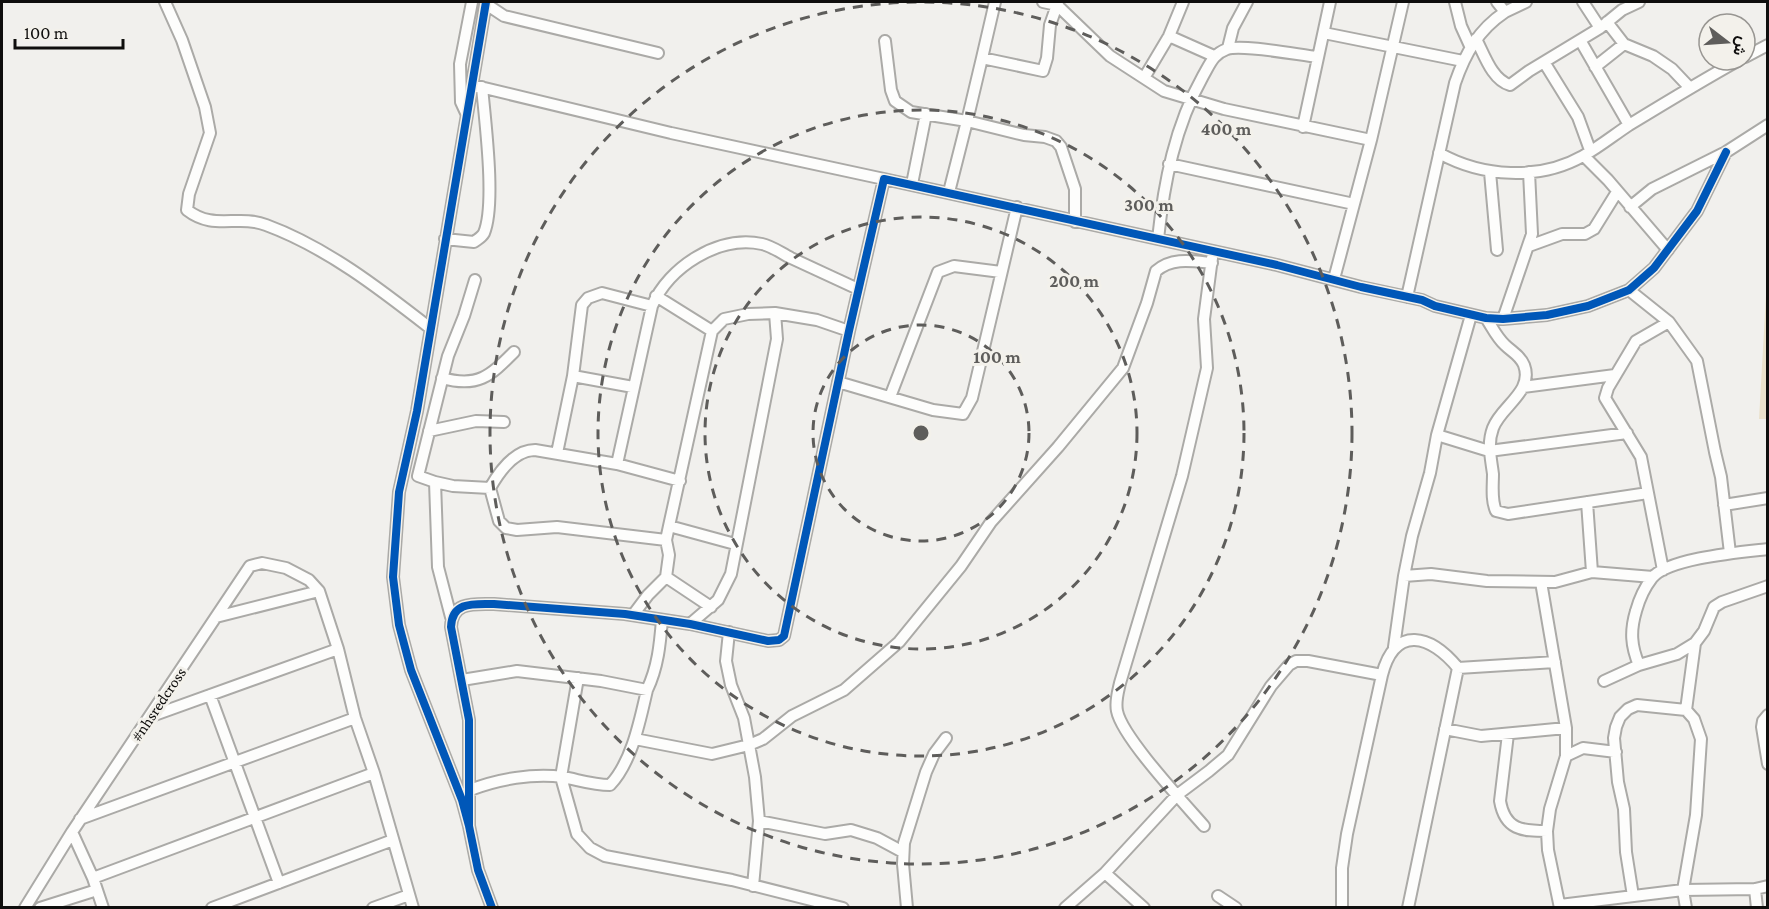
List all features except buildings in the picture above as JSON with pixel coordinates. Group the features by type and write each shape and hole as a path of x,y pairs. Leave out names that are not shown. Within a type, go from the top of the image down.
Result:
{"street":[{"path":"165,2 182,40 201,96 210,133 189,194 187,210 196,216 215,222 248,220 266,225 319,249 430,328"},
{"path":"467,115 461,102 460,64 472,2"},
{"path":"949,192 995,2"},
{"path":"1043,2 1058,3 1110,56 1164,91 1224,109 1371,140"},
{"path":"1144,78 1169,36 1183,2"},
{"path":"1228,48 1233,28 1247,2"},
{"path":"1303,127 1330,2"},
{"path":"1334,279 1371,140 1403,2"},
{"path":"1455,2 1461,26 1497,77 1507,85 1512,85 1604,25 1622,10 1639,2"},
{"path":"1497,2 1505,12"},
{"path":"1407,297 1455,83 1463,61 1487,25 1505,12 1526,2"},
{"path":"1583,2 1624,44 1646,52 1672,69 1690,88"},
{"path":"446,239 474,242 483,235 487,223 489,200 477,86 486,3 504,16 658,53"},
{"path":"982,58 1043,70 1047,58 1050,25 1058,3"},
{"path":"1324,33 1463,61"},
{"path":"1169,36 1214,56"},
{"path":"1580,40 1594,68 1629,125"},
{"path":"885,41 891,90 895,101 911,112 967,121 1056,141 1062,147 1075,189 1075,222"},
{"path":"1594,68 1624,44"},
{"path":"1158,239 1169,164 1180,128 1192,98 1214,56 1228,48 1259,49 1318,57"},
{"path":"1544,62 1578,117 1587,153 1629,207 1668,250"},
{"path":"1439,153 1465,165 1490,172 1529,172 1554,168 1587,153 1718,72"},
{"path":"477,86 467,115 405,474 399,492 393,577 399,625 411,670 462,800 478,870 492,908"},
{"path":"477,86 671,133 1213,251 1407,297 1470,315 1503,319 1547,315 1588,306 1629,290 1654,268 1697,211 1726,152"},
{"path":"912,184 926,114"},
{"path":"1629,207 1652,189 1726,152 1767,125"},
{"path":"1169,164 1354,204"},
{"path":"1490,172 1497,249"},
{"path":"1503,319 1529,246 1533,223 1529,172"},
{"path":"451,617 455,610 474,604 633,615 690,624 768,641 780,640 784,636 858,289 884,179"},
{"path":"1529,246 1562,234 1585,234 1594,229 1617,192"},
{"path":"838,382 933,410 963,414 972,398 1017,207"},
{"path":"617,464 654,301 671,275 699,256 729,245 763,244 858,289"},
{"path":"1204,826 1151,765 1121,722 1116,705 1120,683 1182,476 1207,368 1204,319 1213,251"},
{"path":"635,739 711,754 749,745 763,739 792,716 844,690 899,642 960,566 991,522 1058,447 1123,368 1147,303 1155,271 1168,263 1181,260 1212,263"},
{"path":"890,397 938,272 954,266 1001,273"},
{"path":"418,476 448,356 475,280"},
{"path":"1629,290 1669,322 1697,361 1721,477 1730,553"},
{"path":"557,453 573,376 582,305 588,298 602,293 654,301 712,331"},
{"path":"633,615 666,577 669,555 666,540 712,331 724,319 748,314 775,313 817,320 849,331"},
{"path":"690,624 711,607 723,592 731,574 736,555 735,544 777,339 775,313"},
{"path":"1342,908 1342,868 1347,834 1382,675 1386,660 1394,647 1412,536 1470,315"},
{"path":"1486,318 1505,345 1514,351 1524,363 1526,370 1524,387 1496,419 1492,430 1489,451 1494,505 1500,513 1509,514 1648,493"},
{"path":"1663,570 1641,458 1605,398 1605,394 1636,341 1669,322"},
{"path":"442,378 459,383 480,380 492,374 514,352"},
{"path":"1524,387 1615,375"},
{"path":"573,376 633,387"},
{"path":"429,432 476,421 504,422"},
{"path":"1437,435 1489,451 1627,433"},
{"path":"666,540 557,527 517,530 506,528 499,521 490,489 501,470 526,450 617,464 680,481"},
{"path":"405,474 453,486 490,489"},
{"path":"435,482 438,567 451,617 469,720 469,826"},
{"path":"1724,505 1767,498"},
{"path":"1587,502 1592,572"},
{"path":"669,526 735,544"},
{"path":"1639,665 1632,646 1632,626 1639,602 1653,577 1663,570 1696,559 1767,549"},
{"name":"#nhsredcross","path":"25,908 80,819 250,566 262,563 286,568 309,580 319,591"},
{"path":"1404,576 1419,573 1487,582 1565,580 1592,572 1653,577"},
{"path":"666,577 711,607"},
{"path":"1541,582 1566,728 1566,756 1550,809 1547,831 1548,850 1560,906 1683,890 1755,889 1767,886"},
{"path":"1604,681 1639,665 1677,654 1695,643 1704,631 1714,607 1767,586"},
{"path":"216,617 319,591 413,908"},
{"path":"470,790 512,778 561,777 595,785 610,785 617,778 635,739 659,652 662,620"},
{"path":"729,632 726,662 731,685 744,718 755,777 759,821 753,886"},
{"path":"1394,647 1403,641 1416,639 1428,642 1447,655 1458,668 1555,662"},
{"path":"1686,710 1695,643"},
{"path":"149,717 338,649"},
{"path":"1065,908 1105,873 1178,795 1228,755 1271,686 1289,665 1296,661 1308,661 1382,675"},
{"path":"1408,908 1458,668"},
{"path":"462,680 517,671 578,678 647,690"},
{"path":"578,678 561,777 576,834 590,848 605,856 753,886 843,908"},
{"path":"210,695 279,883"},
{"path":"1633,896 1626,852 1624,809 1618,782 1614,738 1616,727 1620,717 1628,709 1637,705 1686,710 1694,719 1701,740 1696,815 1683,890 1686,908"},
{"path":"1767,715 1762,728 1767,764"},
{"path":"80,819 355,718"},
{"path":"1445,729 1481,736 1566,728"},
{"path":"1508,734 1501,809 1507,820 1517,828 1526,831 1547,831"},
{"path":"907,908 904,843 926,772 934,754 946,738"},
{"path":"1566,756 1583,748 1616,752"},
{"path":"93,878 374,773"},
{"path":"759,821 825,834 851,830 877,838 903,852"},
{"path":"72,832 93,878 103,908"},
{"path":"212,908 393,840"},
{"path":"1105,873 1144,908"},
{"path":"1755,889 1757,908"},
{"path":"39,908 97,890"},
{"path":"373,908 409,895"},
{"path":"1218,896 1236,908"}],"shaded area":[{"path":"1767,278 1768,419 1759,419"}],"cycle path":[{"path":"486,2 417,411 399,492 393,577 399,625 411,670 462,800 478,870 492,908"},
{"path":"469,826 469,720 451,627 455,612 460,608 472,604 494,604 625,614 690,624 768,641 779,640 784,636 884,179 1277,265 1422,300 1435,306 1486,318 1503,319 1547,315 1588,306 1629,290 1654,268 1697,211 1726,152"}]}
